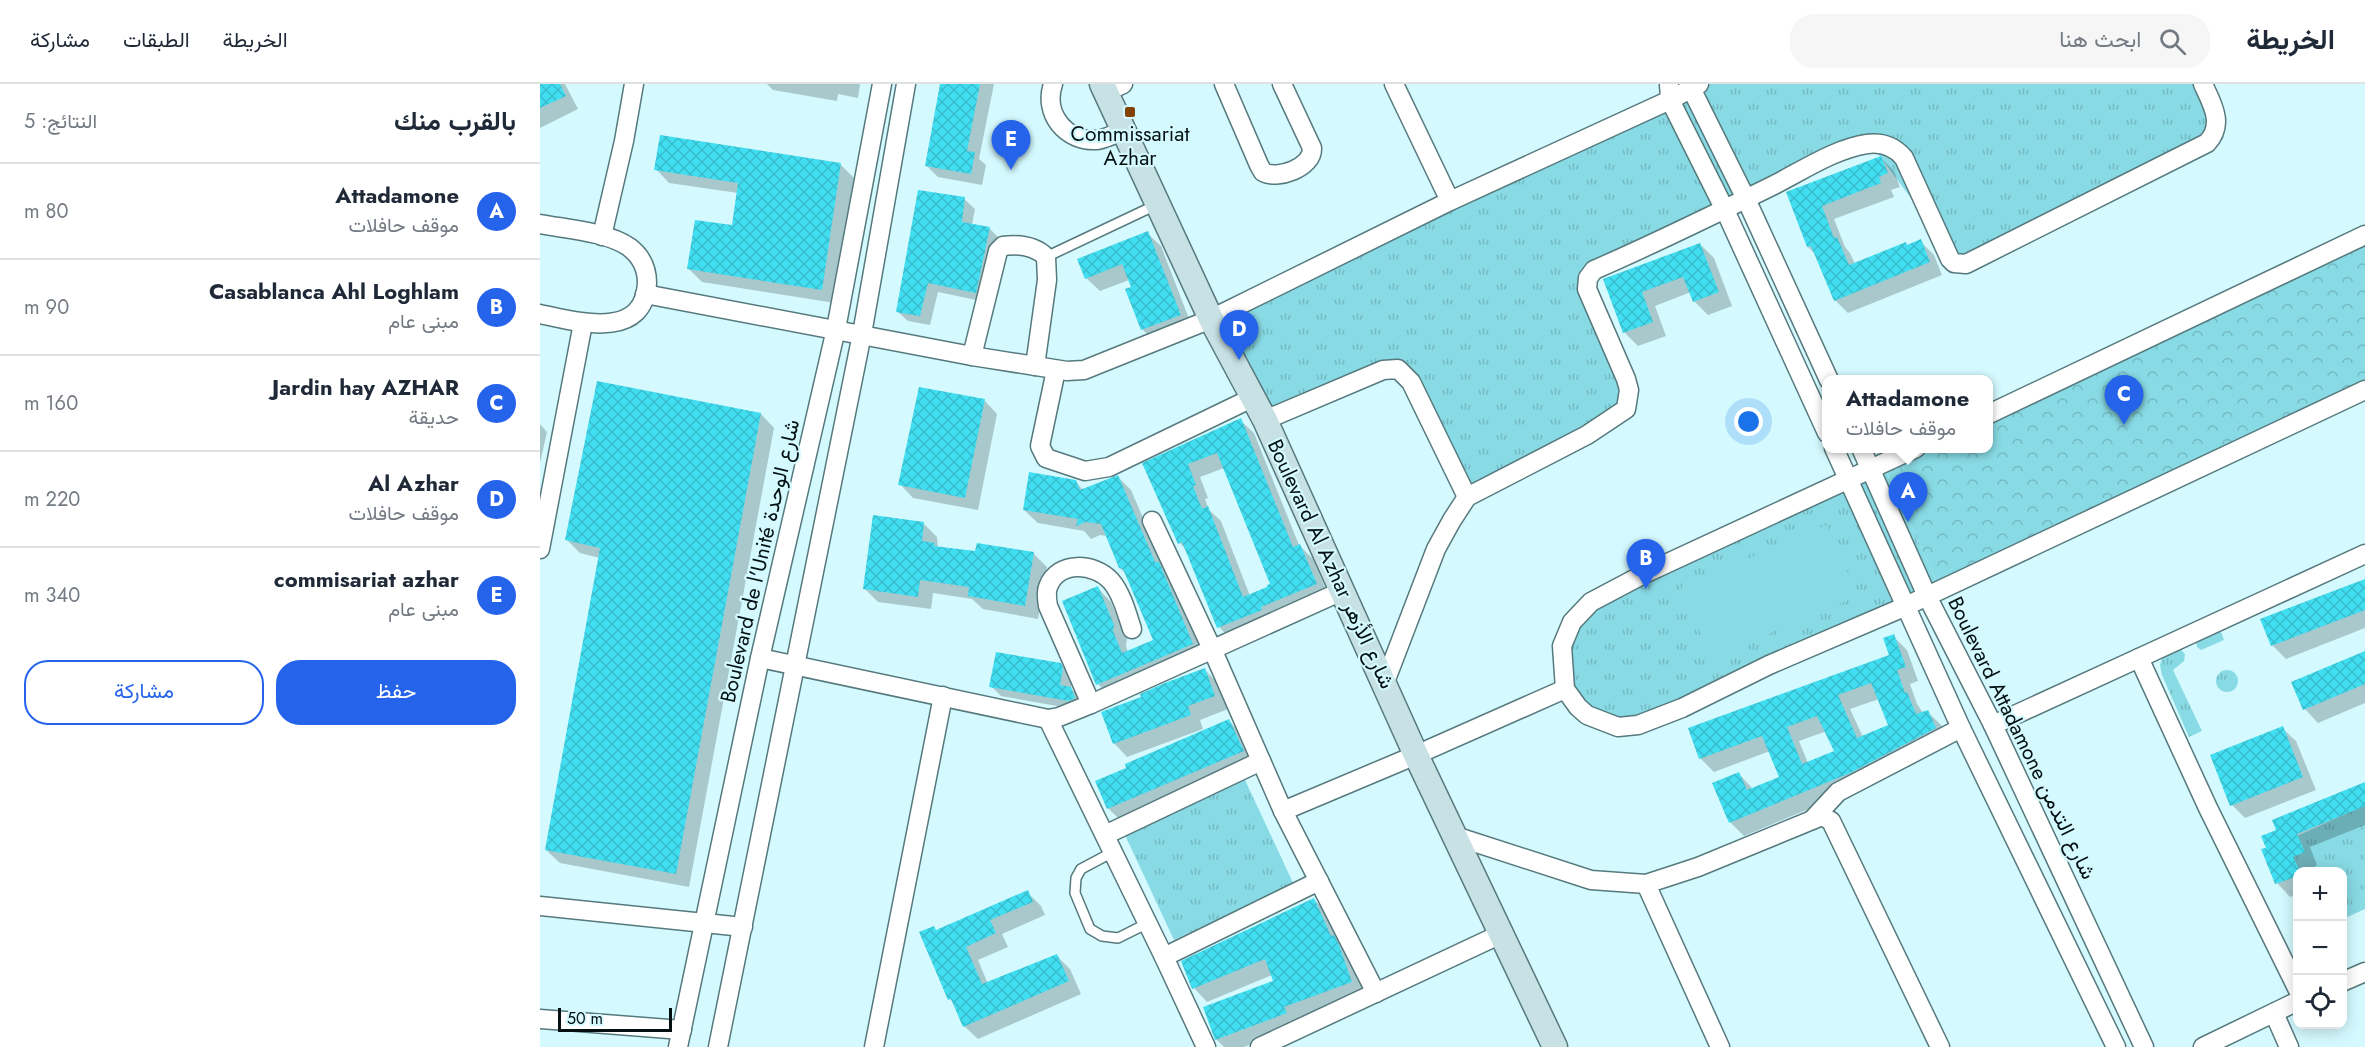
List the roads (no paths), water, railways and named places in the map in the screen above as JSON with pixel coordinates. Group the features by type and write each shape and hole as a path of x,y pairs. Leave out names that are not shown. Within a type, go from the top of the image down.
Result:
{"main road":[{"name":"Boulevard Al Azhar شارع الأزهر","path":"1110,87 1123,130 1211,319 1251,398 1265,420 1385,681 1416,755 1555,1047"}],"street":[{"path":"602,236 624,141 634,84"},
{"name":"Boulevard de l'Unité شارع الوحدة","path":"680,1039 760,658 836,329 882,84"},
{"path":"718,1047 862,334 906,84"},
{"path":"1053,84 1050,105 1055,118 1062,129 1074,137 1100,140 1123,130"},
{"path":"1224,84 1260,167 1263,172 1270,175 1301,167 1309,161 1312,154 1312,148 1282,84"},
{"path":"1394,84 1450,201"},
{"path":"1385,681 1437,549 1467,497 1587,435 1626,409 1629,390 1588,292 1588,278 1594,270 1725,210 1841,152 1870,143 1898,151 1907,164 1950,259 1954,263 1966,264 2207,143 2216,129 2217,119 2203,84"},
{"path":"645,294 972,356 1056,370 1084,370 1211,319 1669,92 1693,85 1827,375"},
{"path":"1669,92 1822,422"},
{"path":"540,224 618,241 637,254 646,272 645,294 635,311 625,319 612,324 583,323 540,314"},
{"path":"1993,412 2365,235"},
{"path":"972,356 998,251 1003,246 1024,246 1036,249 1046,257 1047,280 1035,366"},
{"path":"541,538 583,323"},
{"path":"1265,420 1383,370 1398,369 1411,382 1467,497"},
{"path":"1056,370 1042,436 1043,454 1052,462 1085,471 1109,467 1251,398"},
{"path":"1906,453 1654,569 1591,602 1572,622 1565,635 1562,654 1565,689 1587,716 1618,727 1638,725 1682,708 1769,665 1904,607 2365,390"},
{"path":"1836,453 1904,607 2116,1047"},
{"name":"Boulevard Attadamone شارع التدمن","path":"1863,453 1927,596 1993,725 2144,1047"},
{"path":"1152,521 1213,651 1283,811 1376,993"},
{"path":"1993,725 2365,554"},
{"path":"1091,704 1048,606 1047,592 1052,579 1067,569 1078,566 1094,568 1112,582 1132,629"},
{"path":"760,658 1048,719 1091,704 1213,651 1342,591"},
{"path":"2139,658 2208,808 2293,980"},
{"path":"1283,811 1565,689"},
{"path":"874,1047 943,696"},
{"path":"1048,719 1206,1047"},
{"path":"1812,820 1838,792 1961,728"},
{"path":"1105,835 1261,761"},
{"path":"1455,836 1591,880 1646,884 1698,867 1822,816 1831,821 1940,1047"},
{"path":"1164,957 1319,881"},
{"path":"1646,884 1720,1047"},
{"path":"540,906 743,927"},
{"path":"1260,1047 1501,933"},
{"path":"2347,980 2365,972"},
{"path":"2203,1047 2293,1004"},
{"path":"2274,1013 2289,1047"},
{"path":"540,1020 680,1039"}],"lane":[{"path":"1046,257 1158,204"},
{"path":"1113,852 1081,869 1076,878 1075,892 1090,929 1102,936 1118,938 1148,923"}],"place":[{"name":"Commissariat Azhar","path":"1130,112"},
{"name":"commisariat azhar","path":"1011,170"},
{"name":"Al Azhar","path":"1239,360"},
{"name":"Jardin hay AZHAR","path":"2124,425"},
{"name":"Attadamone","path":"1908,522"},
{"name":"Casablanca Ahl Loghlam","path":"1646,589"}]}
